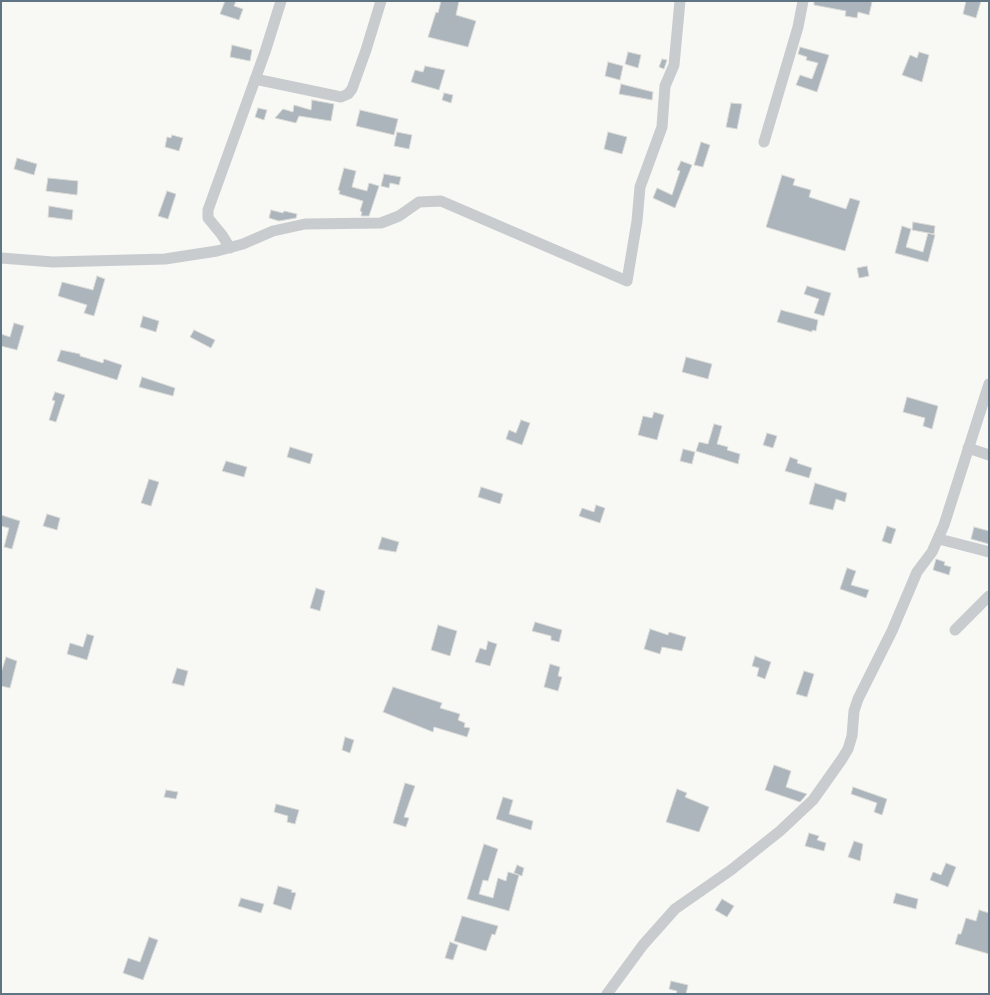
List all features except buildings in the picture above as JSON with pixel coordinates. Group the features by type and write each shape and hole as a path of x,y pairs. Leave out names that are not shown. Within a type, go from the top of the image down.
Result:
{"street":[{"path":"230,248 208,218 208,214 281,1"},
{"path":"255,79 341,97 348,94 352,89 363,58 380,1"},
{"path":"1,258 53,262 165,259 217,252 273,231 305,224 380,223 399,216 419,202 441,201 627,281 637,221 640,187 662,126 665,86 674,65 680,1"},
{"path":"764,142 798,27 803,1"},
{"path":"607,994 643,945 675,909 731,870 780,831 813,800 848,749 852,736 854,711 858,699 892,631 917,572 932,552 938,539 989,384"},
{"path":"968,448 989,455"},
{"path":"938,539 989,552"},
{"path":"955,630 989,596"}]}
